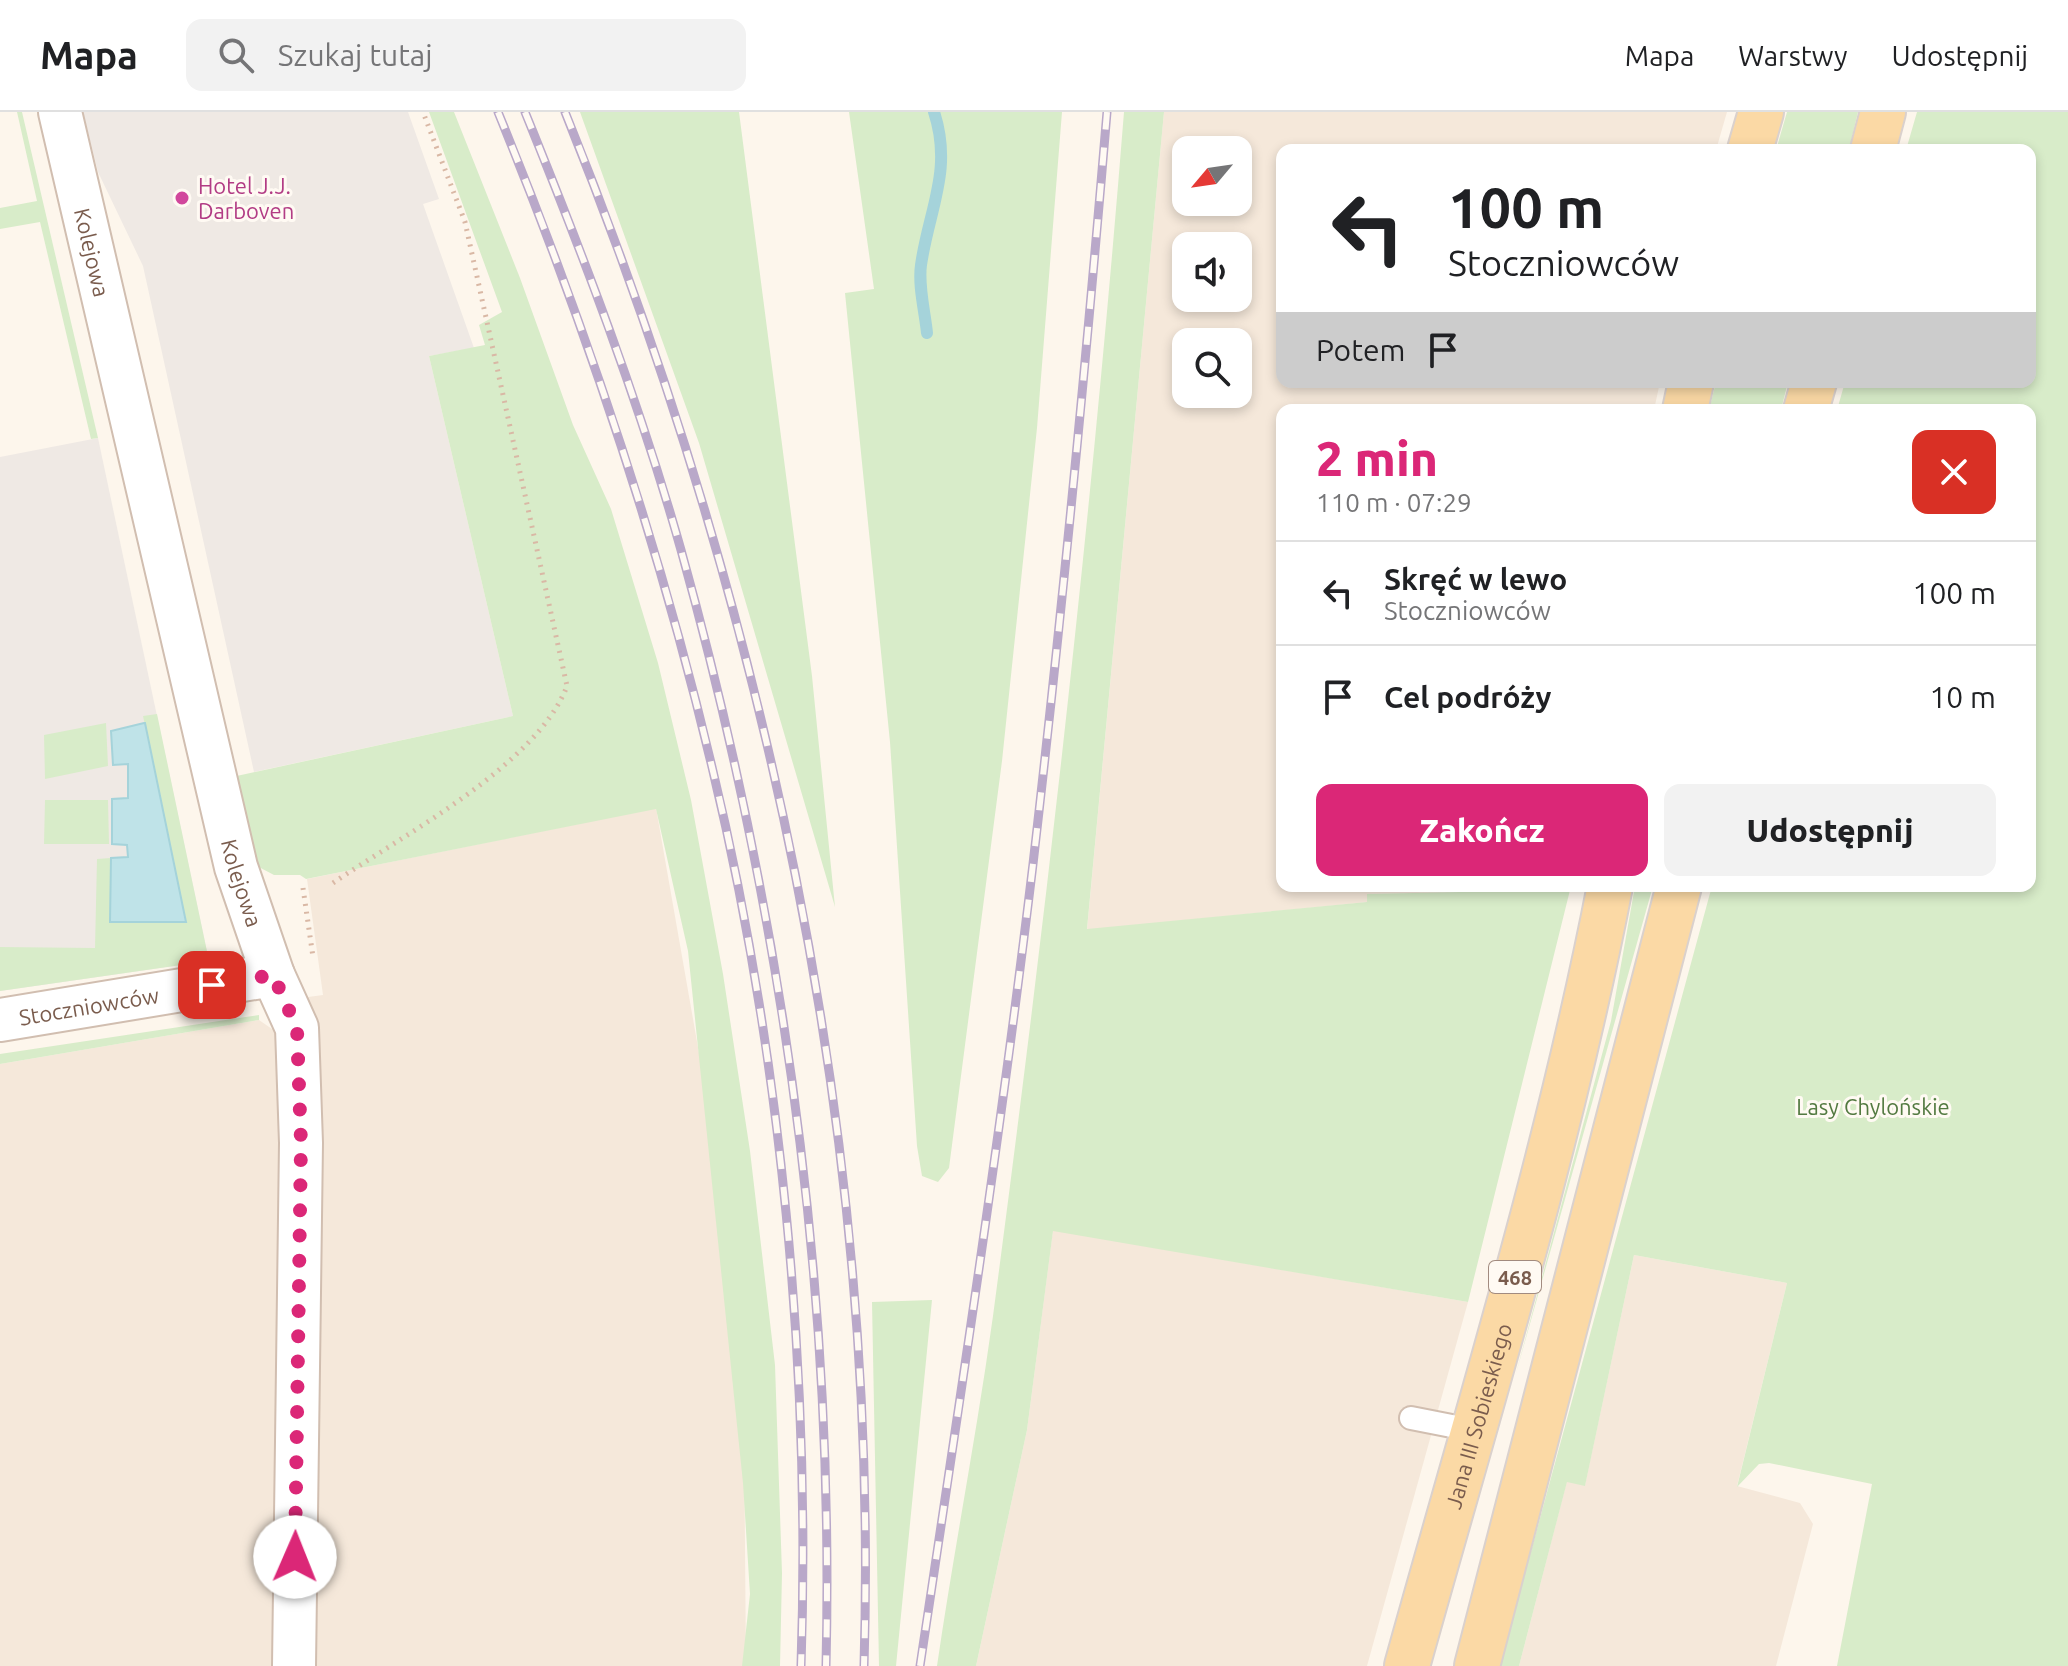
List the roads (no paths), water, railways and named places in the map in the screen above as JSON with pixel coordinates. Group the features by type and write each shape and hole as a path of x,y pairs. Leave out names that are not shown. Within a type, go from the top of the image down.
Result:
{"main road":[{"path":"1752,144 1761,112"},
{"path":"1875,144 1883,112"},
{"name":"Jana III Sobieskiego","path":"1407,1666 1558,1124 1590,993 1609,892"},
{"name":"468","path":"1477,1666 1677,892"}],"street":[{"name":"Kolejowa","path":"60,112 236,867 273,975 297,1028 300,1128 294,1666"},
{"name":"Stoczniowców","path":"0,1020 273,975"}],"lane":[{"path":"1411,1418 1472,1430"}],"water":[{"path":"145,723 186,922 110,922 111,858 128,857 127,845 112,844 112,799 128,798 128,764 113,765 111,731"}],"waterway":[{"path":"927,333 920,273 940,171 941,152 934,112"}],"railway":[{"path":"498,112 561,273 644,517 691,683 736,876 773,1100 786,1214 801,1441 801,1666"},
{"path":"525,112 609,329 665,494 717,687 748,824 774,963 795,1102 811,1242 821,1383 826,1524 826,1666"},
{"path":"565,112 636,298 698,488 751,680 795,874 829,1070 852,1268 864,1466 864,1666"},
{"path":"920,1666 1021,964 1073,488 1107,112"}],"place":[{"name":"Hotel J.J. Darboven","path":"182,198"}],"park label":[{"name":"Lasy Chylońskie","path":"1873,1106"}]}
